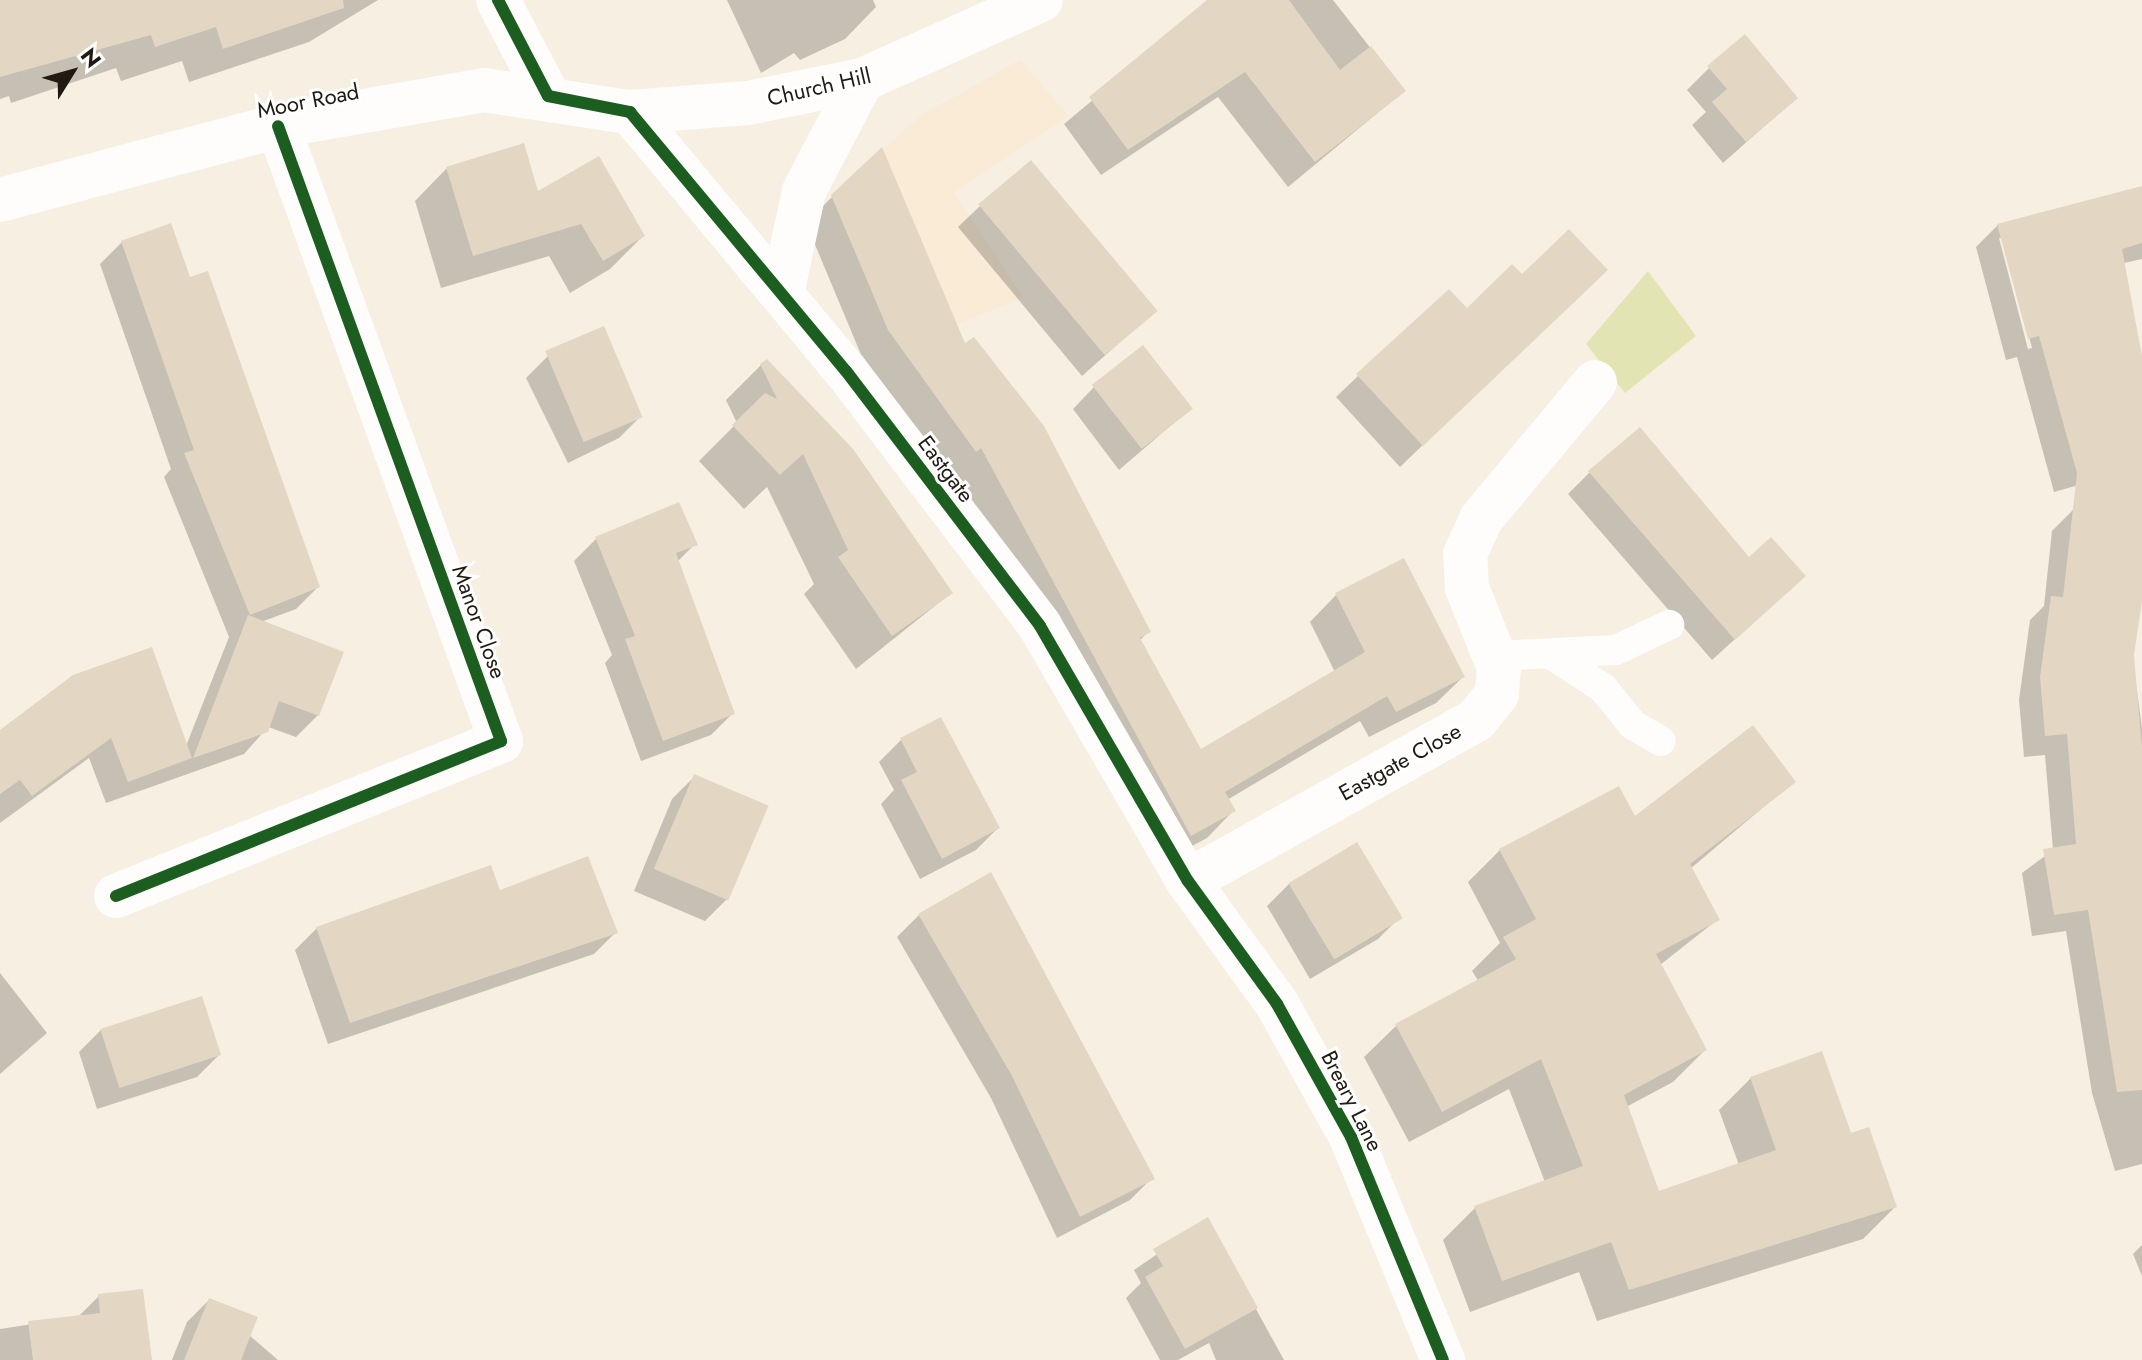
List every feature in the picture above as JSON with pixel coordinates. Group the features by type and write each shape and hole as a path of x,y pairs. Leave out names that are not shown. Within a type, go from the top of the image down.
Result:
{"street":[{"path":"498,0 548,96"},
{"name":"Church Hill","path":"630,112 748,103 862,80 1041,0"},
{"path":"782,293 804,191 862,80"},
{"name":"Moor Road","path":"0,200 278,126 484,90 548,96 630,112"},
{"name":"Eastgate","path":"630,112 782,293 1040,626 1188,881"},
{"name":"Manor Close","path":"116,896 501,741 278,126"},
{"name":"Eastgate Close","path":"1188,881 1476,720 1497,694 1496,656 1467,588 1465,554 1481,519 1595,382"},
{"name":"Breary Lane","path":"1188,881 1277,1004 1351,1137 1443,1360"}],"lane":[{"path":"1496,656 1616,650 1669,625"},
{"path":"1552,655 1603,688 1633,725 1661,741"}],"shaded area":[{"path":"1020,60 1069,116 954,192 1023,297 902,347 831,195 922,115"}],"green space":[{"path":"1648,271 1696,336 1625,393 1586,344"}],"building":[{"path":"0,0 343,0 344,8 223,49 216,27 155,47 151,35 0,77"},
{"path":"1207,0 1289,0 1340,70 1371,46 1406,91 1315,162 1245,72 1128,150 1089,97"},
{"path":"1745,34 1798,98 1746,142 1712,102 1727,89 1707,66"},
{"path":"524,143 538,191 599,156 645,236 603,261 581,224 473,256 446,167"},
{"path":"882,147 965,343 974,337 1044,426 1151,632 1140,638 1201,749 1365,652 1335,593 1404,558 1465,677 1396,712 1387,696 1225,792 1236,811 1191,836 981,448 976,452 888,330 831,195"},
{"path":"1031,160 1158,311 1105,355 978,204"},
{"path":"2142,186 2142,243 2122,249 2142,356 2142,601 2134,655 2142,748 2142,1090 2117,1092 2088,910 2054,915 2043,849 2076,844 2067,734 2045,736 2040,677 2051,596 2063,597 2077,473 2039,336 2028,339 1997,224"},
{"path":"171,223 190,277 208,271 320,587 250,615 184,453 194,450 121,241"},
{"path":"1569,229 1608,270 1423,446 1356,374 1449,289 1467,308 1512,264 1522,274"},
{"path":"604,326 643,417 584,442 545,351"},
{"path":"1143,345 1193,409 1142,449 1092,385"},
{"path":"767,359 853,449 953,593 892,636 838,557 848,550 803,454 780,475 732,425 765,393 777,399 760,364"},
{"path":"1640,427 1749,557 1771,537 1806,576 1735,640 1588,471"},
{"path":"679,502 698,545 676,553 735,714 663,741 625,639 635,636 595,537"},
{"path":"248,615 344,652 319,716 279,701 268,732 193,758"},
{"path":"152,647 192,758 128,782 111,738 32,796 20,780 0,794 0,730 73,675"},
{"path":"941,717 1000,828 942,859 901,780 917,772 900,738"},
{"path":"1753,725 1796,782 1690,864 1720,920 1656,954 1707,1050 1624,1095 1659,1191 1776,1150 1750,1077 1822,1051 1851,1133 1869,1127 1897,1207 1629,1290 1611,1242 1502,1281 1474,1206 1583,1166 1541,1059 1442,1112 1395,1024 1516,959 1503,937 1536,919 1499,849 1619,786 1635,816"},
{"path":"694,774 769,806 728,900 654,869"},
{"path":"1357,842 1403,918 1334,959 1288,883"},
{"path":"588,856 618,933 350,1023 316,927 491,865 500,890"},
{"path":"991,872 1155,1179 1080,1217 1012,1076 918,914"},
{"path":"202,996 221,1055 119,1088 100,1029"},
{"path":"1208,1217 1258,1308 1185,1349 1145,1277 1163,1266 1153,1249"},
{"path":"143,1289 152,1360 33,1360 28,1321 100,1313 98,1294"},
{"path":"209,1298 258,1317 241,1360 184,1360"}],"cycle path":[{"path":"498,0 548,96 630,112 846,371 1040,626 1188,881 1277,1004 1351,1137 1443,1360"},
{"path":"116,896 501,741 278,126"}]}
